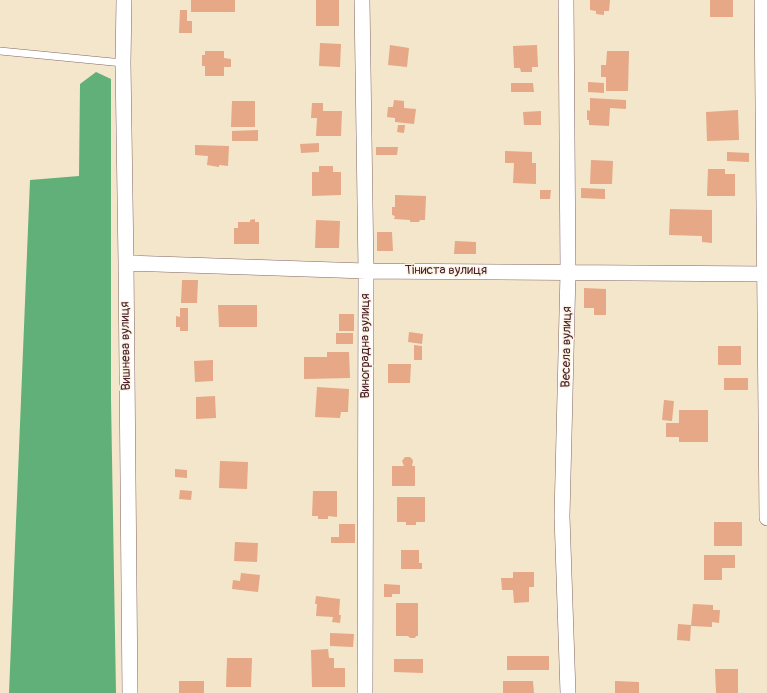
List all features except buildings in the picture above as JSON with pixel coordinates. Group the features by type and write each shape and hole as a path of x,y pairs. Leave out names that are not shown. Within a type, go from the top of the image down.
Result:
{"street":[{"name":"Вишнева вулиця","path":"124,0 122,63 126,263 130,693"},
{"name":"Виноградна вулиця","path":"362,0 366,271 365,693"},
{"name":"Весела вулиця","path":"566,0 568,272 562,516 568,693"},
{"path":"762,0 766,274 767,518"},
{"name":"Тіниста вулиця","path":"126,263 366,271 766,274"}],"lane":[{"path":"0,52 122,63"}],"green space":[{"path":"96,72 111,79 111,399 116,693 9,693 30,180 79,176 80,84"}]}
